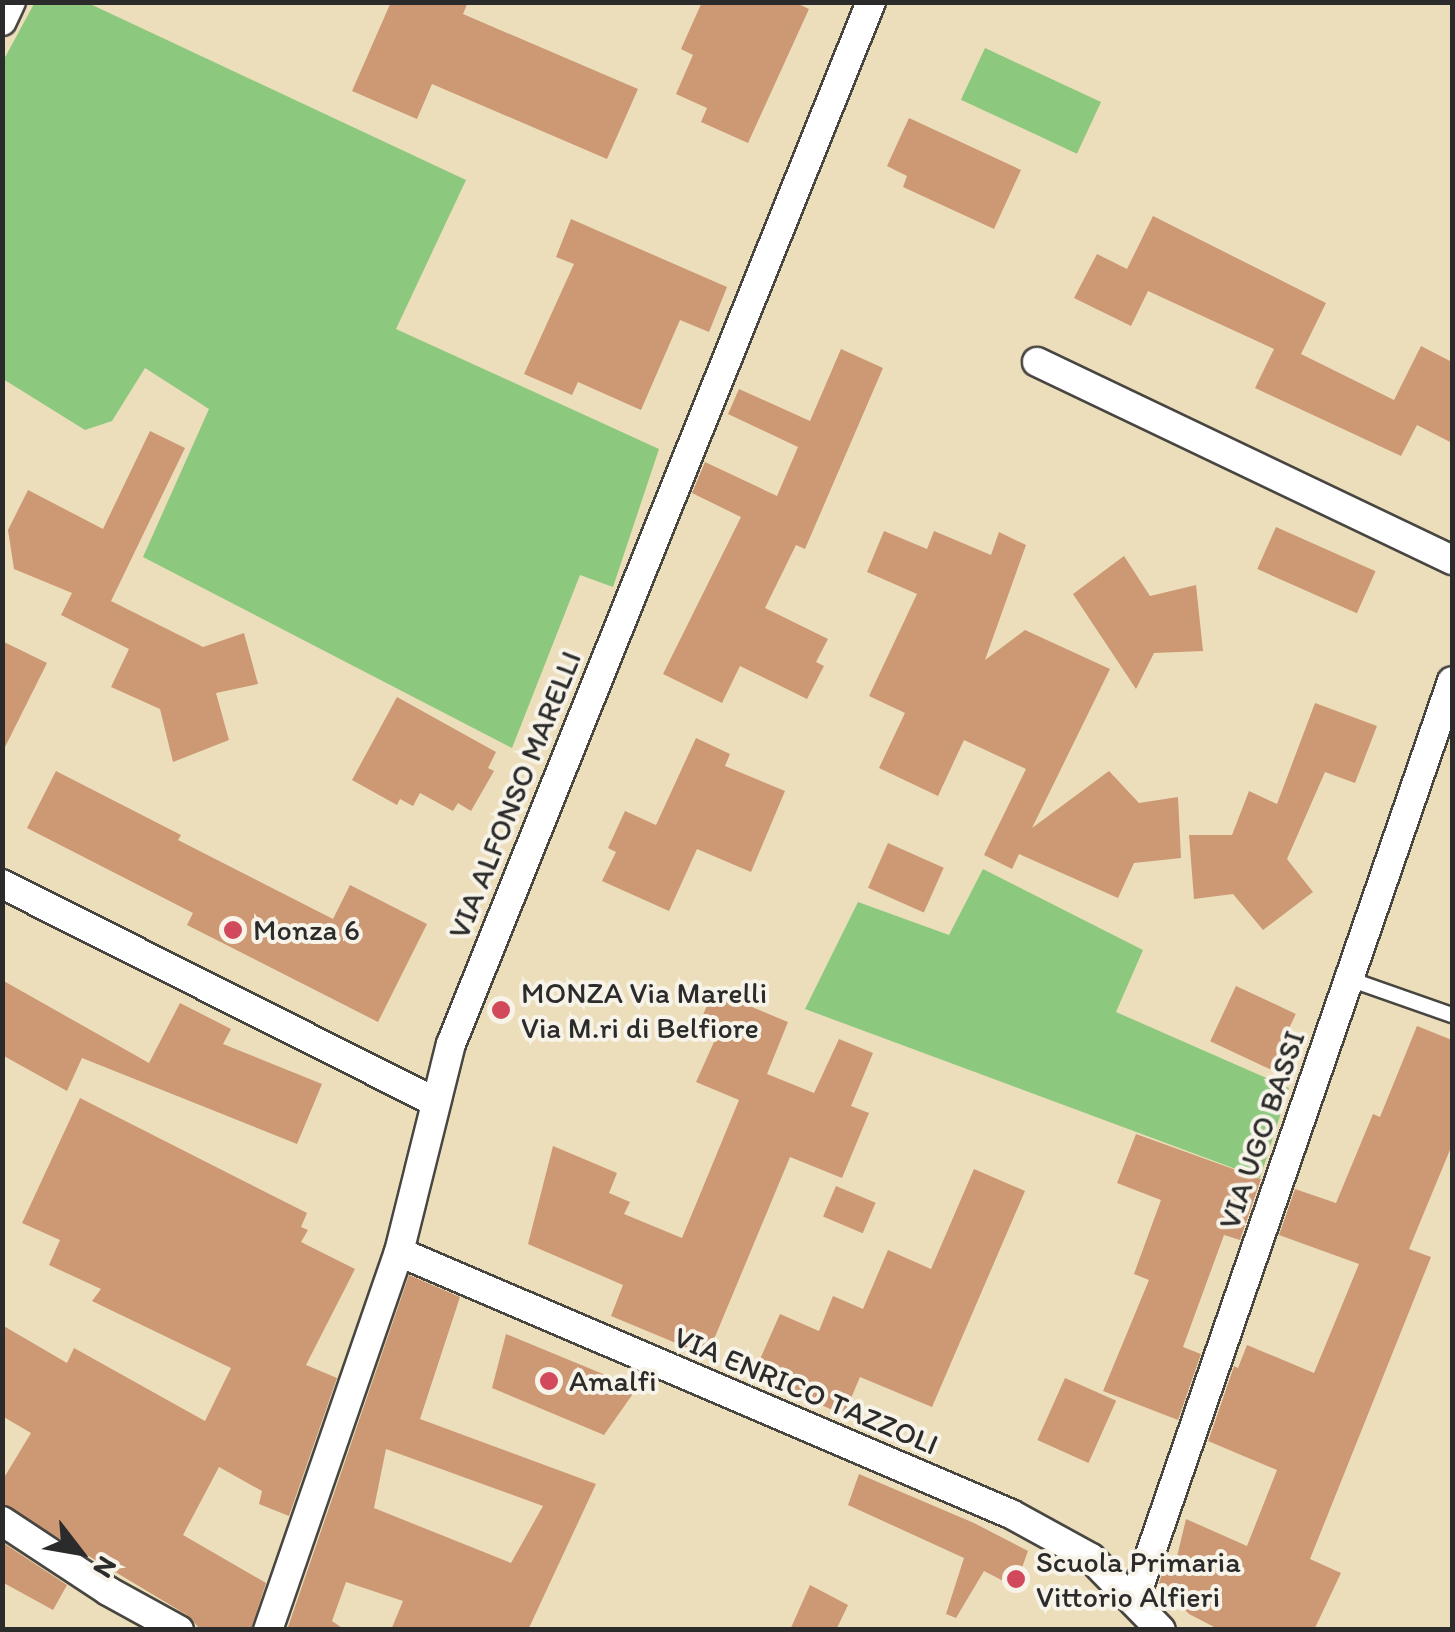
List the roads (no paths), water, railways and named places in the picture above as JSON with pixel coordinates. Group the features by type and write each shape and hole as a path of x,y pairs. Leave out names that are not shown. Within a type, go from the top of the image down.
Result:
{"street":[{"path":"2,21 12,2"},
{"name":"VIA ALFONSO MARELLI","path":"268,1630 399,1252 435,1102 476,977 870,3"},
{"path":"1037,362 1452,560"},
{"name":"VIA UGO BASSI","path":"1134,1601 1452,681"},
{"path":"2,884 435,1102"},
{"name":"VIA ENRICO TAZZOLI","path":"399,1252 1011,1514 1091,1558 1161,1630"},
{"path":"2,1521 178,1630"}],"lane":[{"path":"1349,979 1452,1016"}],"place":[{"name":"Monza 6","path":"233,930"},
{"name":"MONZA Via Marelli Via M.ri di Belfiore","path":"501,1010"},
{"name":"Amalfi","path":"549,1381"},
{"name":"Scuola Primaria Vittorio Alfieri","path":"1016,1579"}]}
